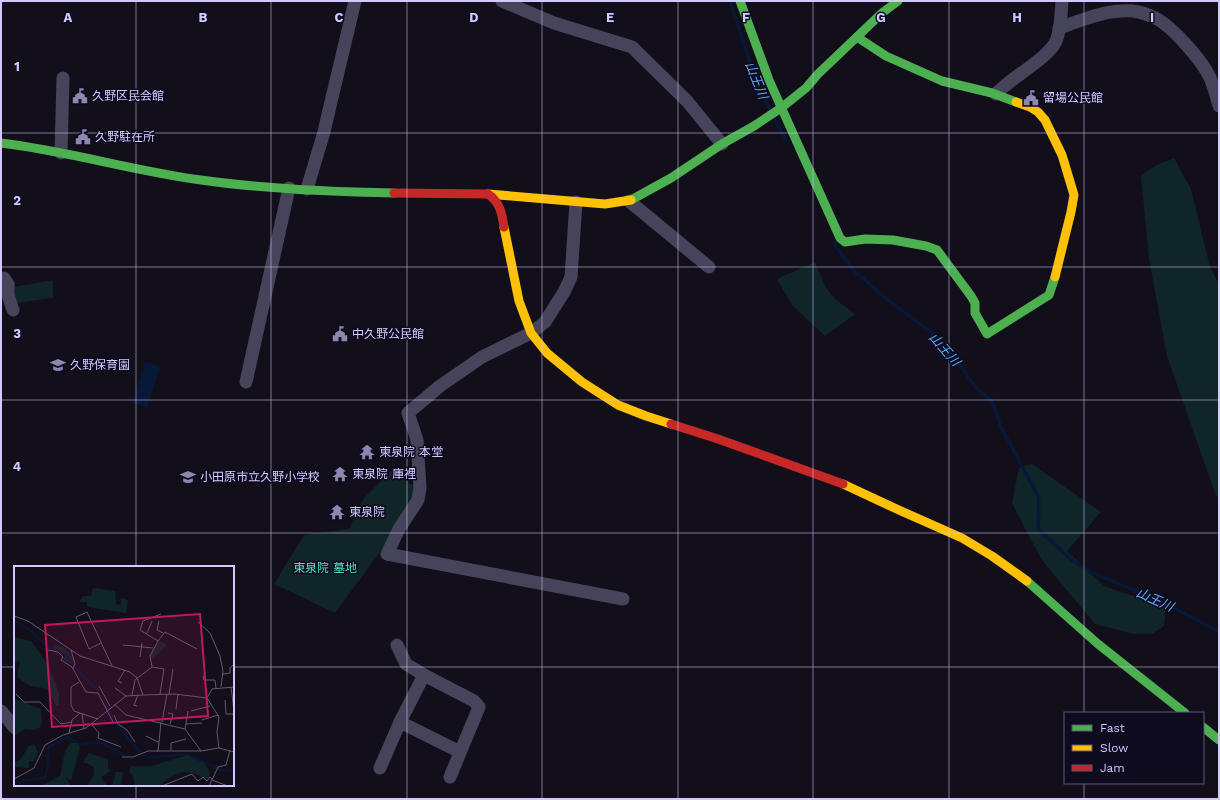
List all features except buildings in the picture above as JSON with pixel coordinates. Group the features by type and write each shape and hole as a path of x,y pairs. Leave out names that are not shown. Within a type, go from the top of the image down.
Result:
{"street":[{"path":"307,189 324,132 355,1"},
{"path":"502,1 554,23 632,47 687,101 722,144"},
{"path":"740,1 769,80 840,238 845,242 865,239 893,240 926,246 937,250 971,296 975,303 975,313 987,334 1049,295 1052,288 1074,196 1062,155 1045,120 1038,112 1030,107 996,94 942,81 886,56 856,37"},
{"path":"1,143 33,147 204,181 244,186 360,192 488,194 605,204 629,201 671,178 722,144 781,108 806,88 818,74 882,12 898,1"},
{"path":"996,94 1052,48 1056,41 1059,28 1062,1"},
{"path":"1059,28 1105,13 1121,10 1135,11 1152,16 1182,39 1210,79 1219,106"},
{"path":"61,153 64,78"},
{"path":"246,382 289,188"},
{"path":"488,194 496,199 501,211 519,301 531,333 547,353 582,382 618,405 850,486 962,538 992,556 1032,584 1098,644 1184,712"},
{"path":"629,201 709,267"},
{"path":"576,202 571,277 564,292 545,322 531,333 482,357 440,386 408,413 417,440 420,488 418,500 399,529 387,554 623,599"},
{"path":"1,278 4,278 8,284 8,295 14,310"},
{"path":"397,645 406,664 474,701 479,707 450,777"},
{"path":"380,768 400,722 424,675"},
{"path":"1,711 14,727"},
{"path":"400,722 460,752"},
{"path":"1204,728 1219,740"}],"green space":[{"path":"1174,158 1191,189 1210,267 1219,284 1219,500 1215,493 1167,356 1149,259 1141,175 1157,165"},
{"path":"815,262 826,288 835,299 855,314 825,336 792,305 777,279"},
{"path":"53,280 53,298 16,303 12,287"},
{"path":"1032,464 1101,512 1067,551 1104,586 1166,606 1164,626 1152,634 1133,634 1095,624 1041,559 1012,503 1019,468"},
{"name":"東泉院 墓地","path":"391,471 415,487 413,499 380,552 335,613 274,584 304,535 349,529 364,498"}],"water":[{"path":"145,362 160,367 147,408 133,403"}],"waterway":[{"name":"山王川","path":"730,1 756,82 770,110"},
{"name":"山王川","path":"775,119 786,140"},
{"name":"山王川","path":"834,243 852,269 889,301 931,332 960,365 976,388 992,401 1001,427 1039,498 1038,529 1070,559 1093,573 1165,603 1219,632"}],"traffic: fast":[{"path":"740,1 769,80 840,238 845,242 865,239 893,240 926,246 937,250 971,296 975,303 975,313 987,334 1049,295 1055,277"},
{"path":"631,200 671,178 722,144 754,126 781,108 806,88 818,74 882,13 898,1"},
{"path":"857,37 886,56 942,81 992,93 1016,102"},
{"path":"1,143 51,151 151,172 225,183 298,190 394,193"},
{"path":"1027,581 1098,644 1184,712"},
{"path":"1204,728 1219,740"}],"traffic: slow":[{"path":"1016,102 1030,107 1038,112 1045,120 1062,155 1074,195 1055,277"},
{"path":"488,194 605,204 631,200"},
{"path":"504,227 519,301 531,333 547,353 582,382 618,405 671,424"},
{"path":"843,484 962,538 992,556 1027,581"}],"traffic: jam":[{"path":"394,193 488,194 498,205 504,227"},
{"path":"671,424 718,439 843,484"}],"place":[{"name":"久野区民会館","path":"80,96"},
{"name":"留場公民館","path":"1031,98"},
{"name":"久野駐在所","path":"83,137"},
{"name":"中久野公民館","path":"340,334"},
{"name":"久野保育園","path":"58,365"},
{"name":"東泉院 本堂","path":"367,452"},
{"name":"東泉院 庫裡","path":"340,474"},
{"name":"小田原市立久野小学校","path":"188,477"},
{"name":"東泉院","path":"337,512"}]}
